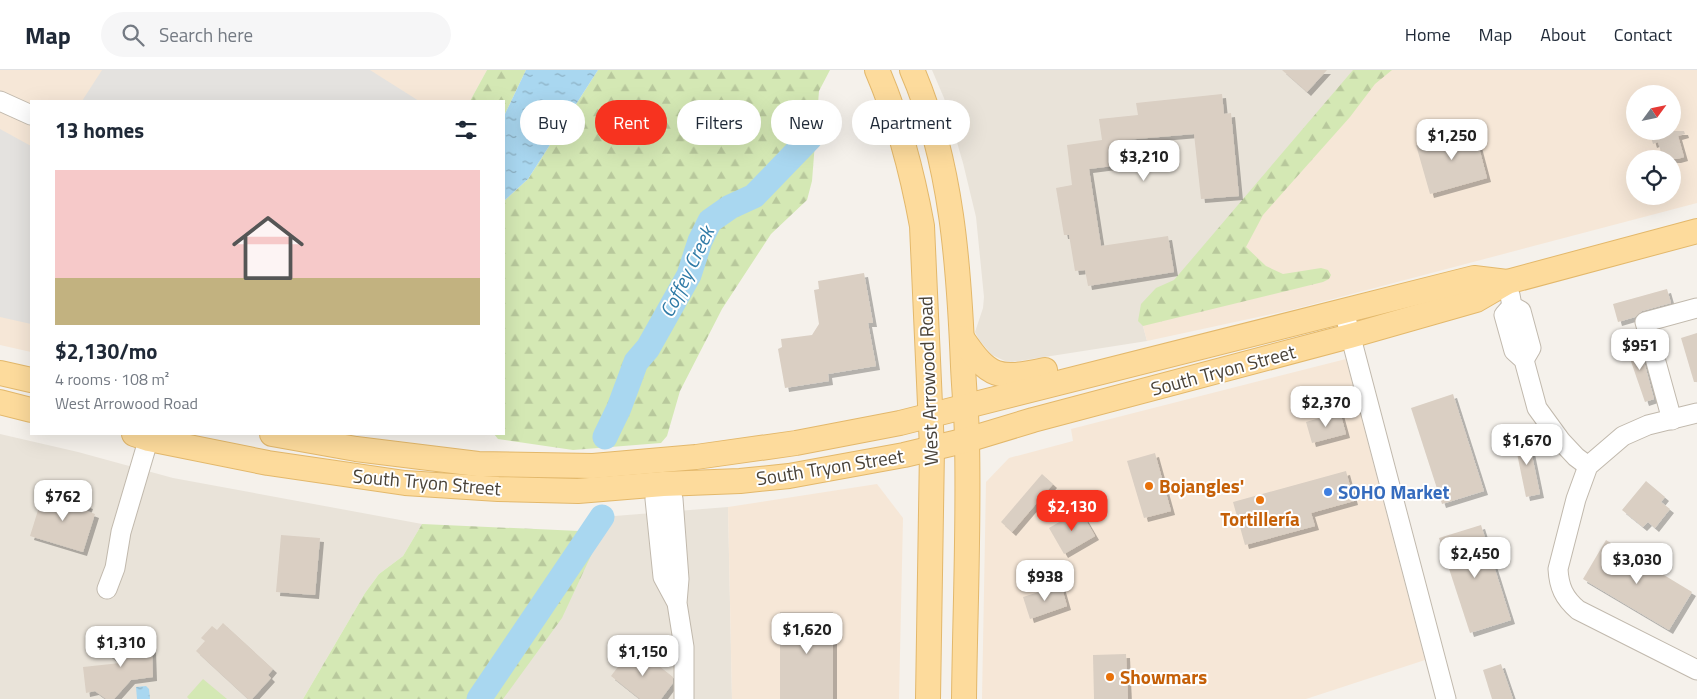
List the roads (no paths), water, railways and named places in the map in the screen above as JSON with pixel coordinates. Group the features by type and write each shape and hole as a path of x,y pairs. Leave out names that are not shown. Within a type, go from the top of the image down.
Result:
{"main road":[{"name":"West Arrowood Road","path":"877,70 897,120 916,193 922,226 932,449 928,699"},
{"name":"West Arrowood Road","path":"912,70 941,158 951,218 960,294 967,440 964,699"},
{"name":"South Tryon Street","path":"144,436 268,463 405,483 498,489 578,491 663,484 770,479 932,449 967,440 1033,420 1350,336 1476,300 1507,282 1697,231"},
{"name":"South Tryon Street","path":"277,435 356,450 478,464 593,466 696,457 796,444 965,407 1474,278 1507,282"},
{"path":"962,338 975,357 986,368 998,374 1016,376 1060,366 1087,375"},
{"path":"0,373 30,380"},
{"path":"0,402 30,410"}],"street":[{"path":"0,101 30,115"},
{"path":"1507,282 1512,306 1521,311 1531,348 1524,360 1537,408 1561,441 1588,466"},
{"path":"1672,420 1645,322 1697,308"},
{"path":"1344,311 1446,699"},
{"path":"1697,413 1648,425 1623,436 1588,466 1576,499 1558,569 1558,581 1562,592 1578,610 1697,670"},
{"path":"107,589 115,568 144,436"},
{"path":"663,484 655,499 662,577 677,603 684,648 684,699"}],"water":[{"path":"526,70 598,70 579,100 520,100 520,145 550,145 528,179 505,200 505,114"},
{"path":"146,686 149,689 150,699 137,699 136,687"}],"waterway":[{"name":"Coffey Creek","path":"605,437 619,408 636,362 648,348 689,275 700,241 710,221 730,207 754,196 803,145"},
{"name":"Coffey Creek","path":"479,699 602,517"}],"place":[{"name":"Bojangles'","path":"1149,486"},
{"name":"SOHO Market","path":"1328,492"},
{"name":"Tortillería","path":"1260,500"},
{"name":"Showmars","path":"1110,677"}]}
